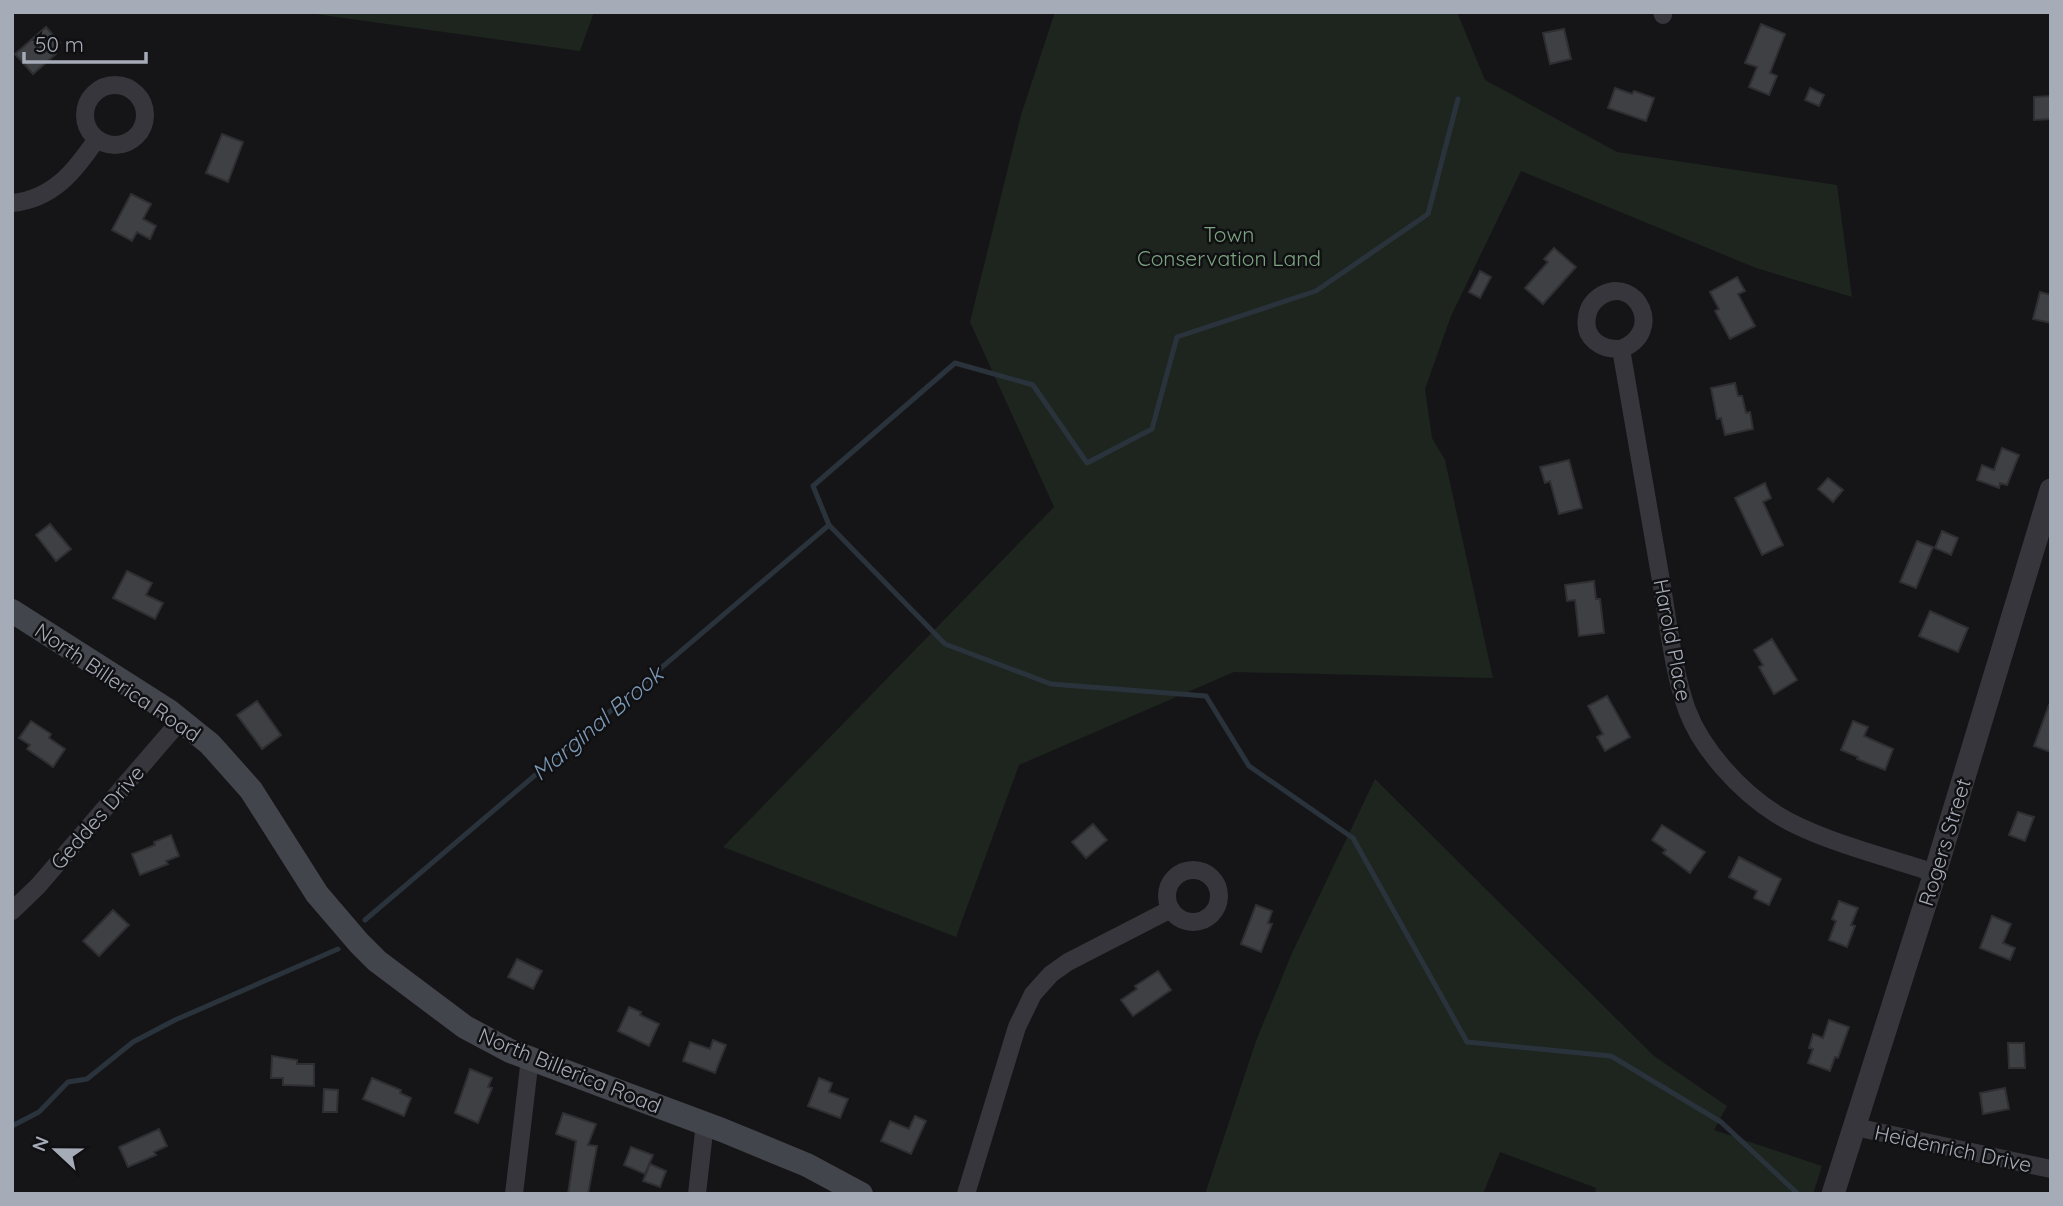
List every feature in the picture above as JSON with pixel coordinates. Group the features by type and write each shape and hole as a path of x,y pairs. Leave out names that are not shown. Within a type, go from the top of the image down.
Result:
{"main road":[{"name":"North Billerica Road","path":"12,611 180,721 210,744 251,790 317,894 377,961 465,1027 500,1046 807,1166 861,1194"}],"street":[{"path":"12,204 45,194 63,183 96,140"},
{"name":"Harold Place","path":"1621,349 1674,657 1688,711 1709,749 1721,766 1747,792 1777,814 1821,834 1935,873"},
{"name":"Rogers Street","path":"1833,1194 1935,873 2051,490"},
{"name":"Geddes Drive","path":"12,911 38,886 180,721"},
{"path":"966,1194 1017,1027 1033,994 1051,974 1068,962 1171,909"},
{"path":"514,1194 530,1058"},
{"path":"696,1194 705,1124"},
{"name":"Heidenrich Drive","path":"1855,1127 2051,1169"}],"green space":[{"path":"301,12 594,12 580,51"},
{"name":"Town Conservation Land","path":"1055,12 1457,12 1485,80 1617,152 1837,185 1852,297 1756,268 1521,171 1451,316 1425,389 1432,438 1445,460 1493,678 1234,672 1019,765 956,937 723,847 1054,507 970,322 1021,115"},
{"path":"1375,779 1654,1056 1727,1106 1714,1130 1822,1166 1813,1194 1595,1194 1596,1188 1500,1152 1483,1194 1205,1194 1256,1041 1292,953"}],"building":[{"path":"1761,24 1785,34 1770,73 1777,76 1769,95 1749,87 1757,67 1745,63"},
{"path":"46,27 60,43 52,50 56,54 33,74 15,54"},
{"path":"1564,29 1571,59 1550,64 1543,33"},
{"path":"1615,88 1654,98 1646,121 1608,108"},
{"path":"1810,88 1824,95 1819,106 1805,100"},
{"path":"2051,96 2051,119 2034,120 2034,97"},
{"path":"222,134 243,142 228,182 206,173"},
{"path":"131,194 151,204 143,219 156,226 150,239 137,232 132,241 112,230"},
{"path":"1554,248 1576,267 1543,304 1525,288 1548,262 1544,259"},
{"path":"1480,271 1491,277 1480,298 1469,292"},
{"path":"1737,277 1745,291 1738,294 1755,326 1730,339 1715,311 1719,309 1710,292"},
{"path":"2040,292 2051,295 2051,323 2033,319"},
{"path":"1735,383 1746,413 1750,412 1753,429 1725,435 1721,418 1717,419 1711,388"},
{"path":"2002,448 2019,455 2007,485 2000,483 1999,488 1977,480 1982,465 1994,470"},
{"path":"1569,460 1582,508 1559,514 1550,481 1545,483 1540,467"},
{"path":"1828,478 1843,490 1833,502 1818,489"},
{"path":"1765,483 1771,498 1763,502 1783,545 1762,555 1735,498"},
{"path":"50,524 71,549 56,561 36,535"},
{"path":"1942,531 1958,538 1951,555 1935,548"},
{"path":"1917,541 1933,547 1916,588 1900,582"},
{"path":"127,571 152,583 146,595 163,603 155,619 113,598"},
{"path":"1594,581 1596,599 1600,599 1604,633 1579,636 1575,600 1567,601 1565,585"},
{"path":"1930,611 1968,628 1958,652 1919,636"},
{"path":"1772,639 1797,680 1774,694 1759,667 1763,665 1754,650"},
{"path":"1607,696 1630,737 1605,751 1597,737 1603,734 1588,706"},
{"path":"257,701 281,735 262,749 237,715"},
{"path":"2049,705 2051,706 2051,752 2034,746"},
{"path":"31,721 51,734 49,738 65,749 53,767 27,749 30,745 19,738"},
{"path":"1853,721 1868,727 1864,736 1893,749 1885,770 1841,750"},
{"path":"2018,812 2034,817 2025,841 2009,835"},
{"path":"1093,824 1107,840 1086,858 1072,842"},
{"path":"1662,825 1705,852 1690,873 1663,853 1666,850 1652,840"},
{"path":"171,835 179,856 166,861 168,864 140,875 132,854"},
{"path":"1739,857 1781,879 1769,905 1754,898 1757,891 1729,877"},
{"path":"1839,901 1858,908 1851,925 1855,926 1847,947 1829,940 1836,921 1832,919"},
{"path":"1256,905 1272,911 1268,923 1272,924 1261,952 1241,944"},
{"path":"113,910 129,925 99,956 83,941"},
{"path":"1992,916 2011,924 2003,943 2015,948 2010,960 1980,948"},
{"path":"517,959 542,971 533,989 508,977"},
{"path":"1158,971 1171,990 1133,1016 1121,1000 1137,989 1135,986"},
{"path":"629,1007 659,1024 649,1046 618,1031"},
{"path":"1829,1020 1849,1027 1838,1058 1835,1057 1830,1071 1808,1063 1813,1049 1809,1048 1813,1034 1823,1038"},
{"path":"713,1040 726,1045 715,1073 683,1061 690,1042 710,1049"},
{"path":"2008,1043 2024,1043 2025,1068 2009,1068"},
{"path":"272,1056 297,1060 297,1064 314,1064 314,1086 283,1085 283,1078 271,1078"},
{"path":"470,1069 492,1078 488,1087 492,1088 478,1123 455,1113"},
{"path":"372,1078 401,1090 400,1093 411,1098 404,1116 363,1099"},
{"path":"819,1078 832,1083 829,1092 848,1099 840,1118 808,1106"},
{"path":"2005,1088 2009,1109 1983,1114 1980,1093"},
{"path":"324,1089 338,1090 337,1112 323,1112"},
{"path":"563,1113 596,1124 588,1145 597,1146 588,1194 568,1194 576,1141 556,1134"},
{"path":"915,1116 926,1121 911,1154 881,1141 890,1121 909,1129"},
{"path":"159,1129 167,1146 154,1152 156,1155 128,1167 119,1147"},
{"path":"631,1147 653,1155 645,1174 624,1165"},
{"path":"650,1164 666,1171 660,1187 643,1181"}],"waterway":[{"path":"1458,99 1428,214 1316,291 1177,337 1152,429 1087,463 1033,385 955,363 813,486 829,525 945,644 1051,684 1206,696 1249,766 1353,838 1467,1042 1611,1056 1721,1122 1798,1194"},
{"name":"Marginal Brook","path":"365,920 829,525"},
{"name":"Marginal Brook","path":"12,1126 39,1112 68,1082 87,1079 133,1042 175,1020 338,949"}]}
